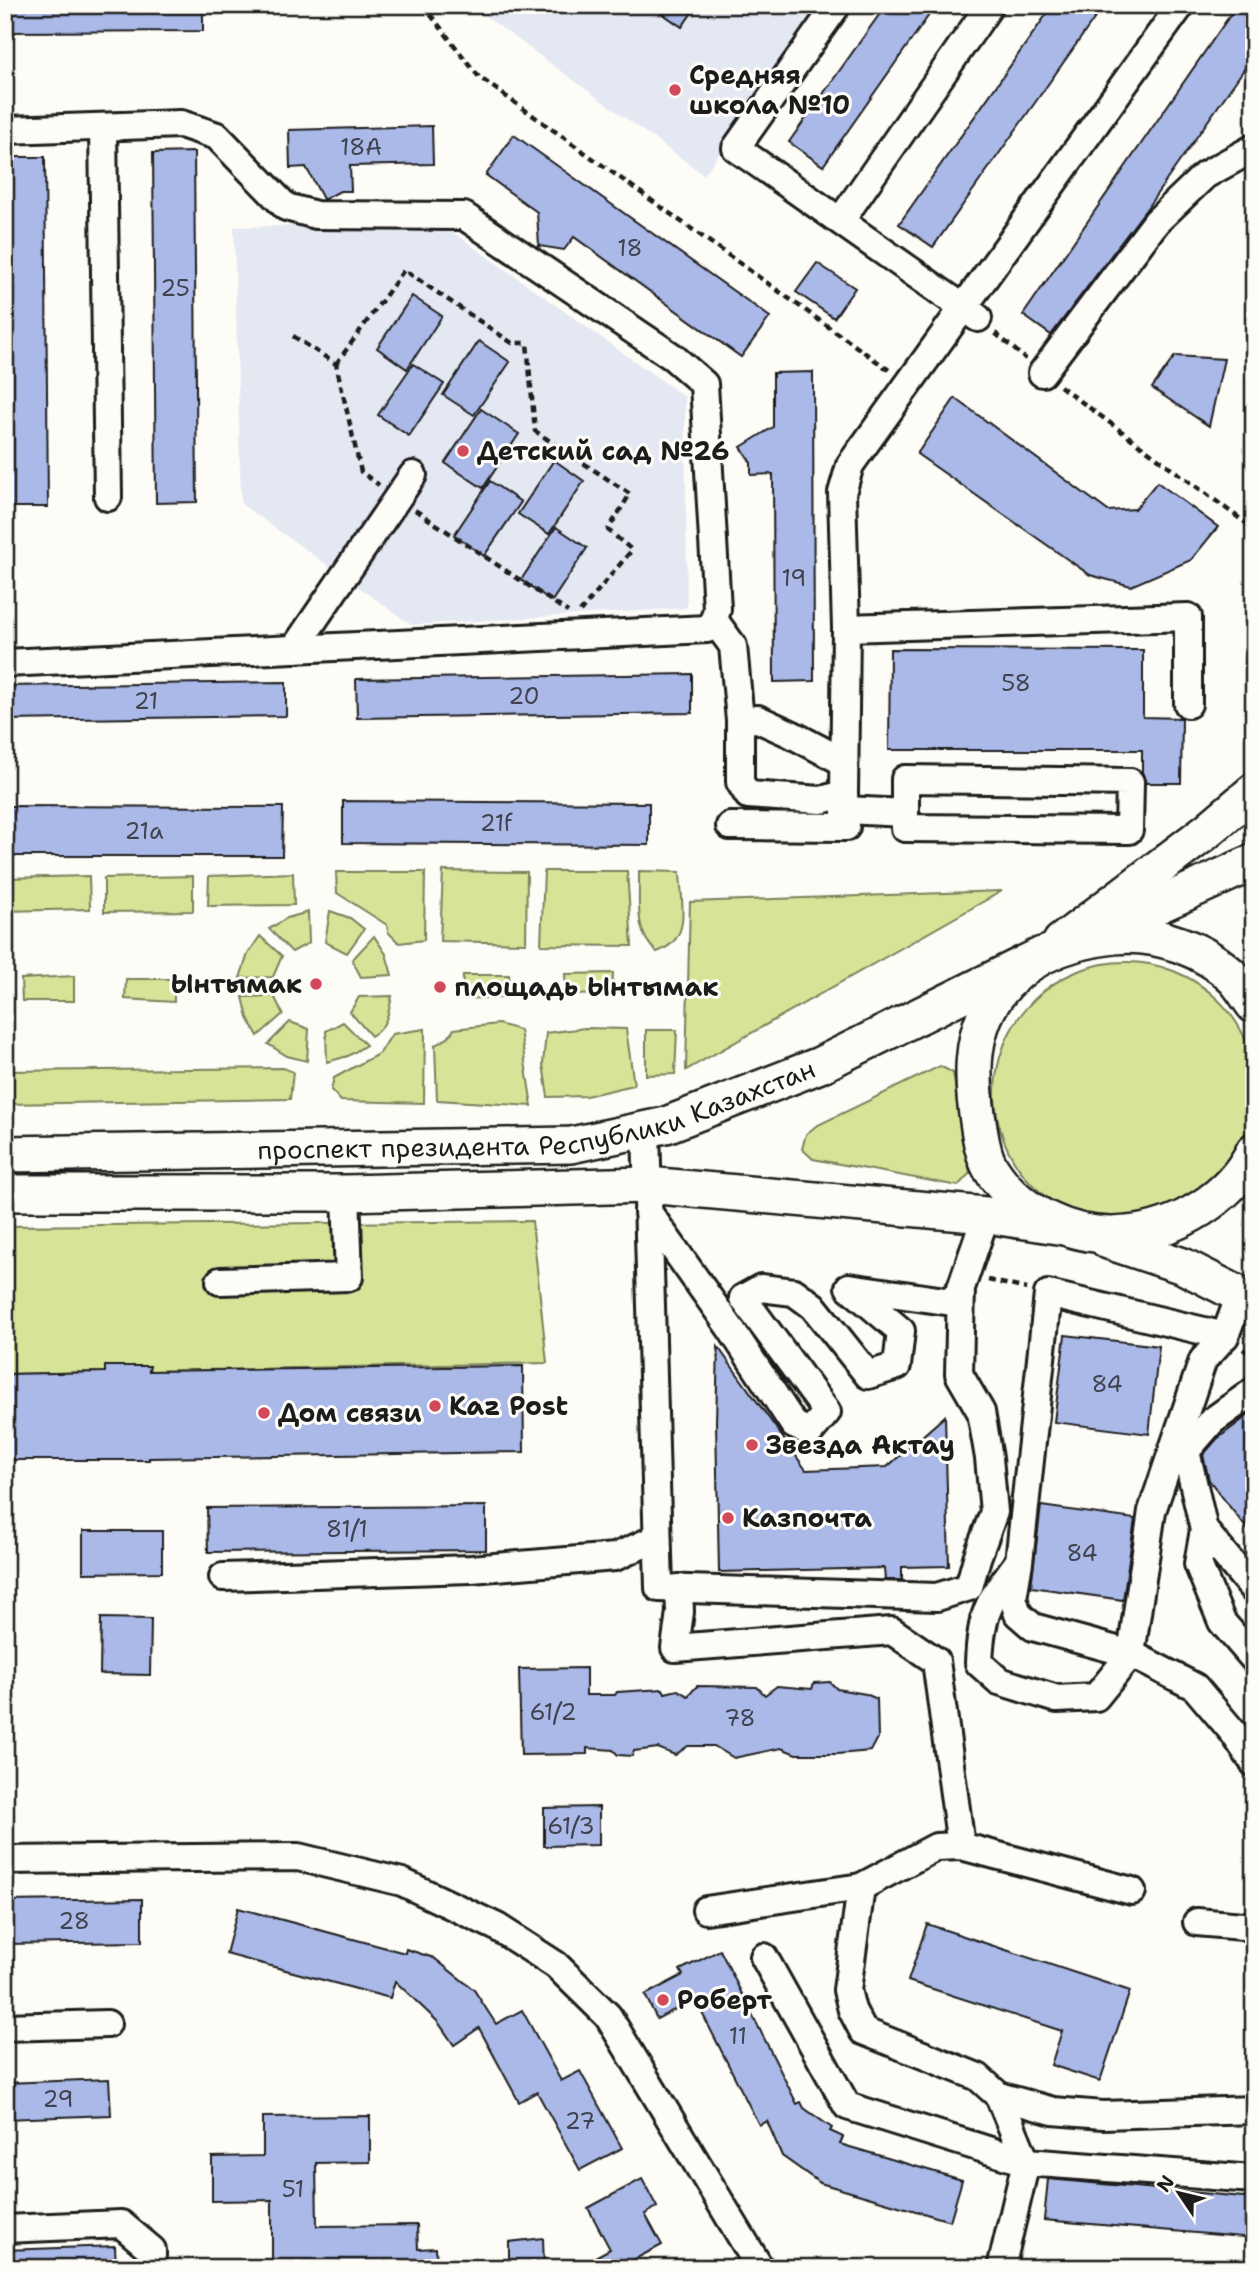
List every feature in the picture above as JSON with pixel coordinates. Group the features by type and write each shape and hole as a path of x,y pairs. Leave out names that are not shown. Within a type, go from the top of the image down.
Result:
{"main road":[{"path":"1247,1299 1183,1266 1071,1229 1033,1212 1007,1190 989,1167 973,1090 974,1059 981,1026 995,997 1014,975 1206,831 1254,791"},
{"path":"1045,954 1254,862"},
{"path":"1082,940 1129,934 1156,937 1181,946 1209,959 1235,980 1254,1005"},
{"name":"проспект президента Республики Казахстан","path":"5,1154 571,1145 666,1125 821,1065 1045,954"},
{"path":"5,1193 346,1193 648,1199 986,1215 1112,1236 1145,1233 1177,1222 1205,1205 1230,1184 1254,1151"}],"street":[{"path":"837,5 736,148 971,313"},
{"path":"841,220 990,5"},
{"path":"730,826 846,827 846,628 842,493 850,465 907,383 971,313 1181,5"},
{"path":"5,130 181,124 217,136 286,207 316,215 464,216 673,357 704,384 717,609 714,620 707,629 5,663"},
{"path":"103,127 108,497"},
{"path":"1042,373 1156,222 1205,175 1254,148"},
{"path":"294,649 413,475"},
{"path":"846,628 1188,617 1188,704"},
{"path":"714,620 733,646 740,720 740,782 748,795 845,802 905,813"},
{"path":"740,720 758,719 844,762"},
{"path":"905,779 1130,782 1129,831 905,828 905,813 905,779"},
{"path":"646,1129 659,1588 937,1597 969,1587 994,1512 981,1412 959,1374 964,1282"},
{"path":"220,1281 349,1277 346,1193"},
{"path":"648,1199 794,1425 810,1432 827,1412 743,1298 761,1288 794,1292 813,1306 868,1375 897,1366 901,1331 849,1287 952,1302 964,1282 986,1215"},
{"path":"1225,1336 1048,1294 1013,1598 1018,1614 1033,1627 1132,1654 1195,1687 1233,1732 1254,1763"},
{"path":"1019,1562 991,1599 981,1629 979,1663 999,1681 1057,1699 1096,1698 1132,1654 1152,1511 1203,1360 1225,1336 1247,1299"},
{"path":"1252,1398 1212,1421 1186,1451 1204,1531 1198,1563 1222,1622 1254,1659"},
{"path":"1204,1531 1254,1590"},
{"path":"223,1577 471,1569 615,1557 657,1538"},
{"path":"679,1588 680,1612 675,1648 892,1631 936,1661 961,1846"},
{"path":"706,1910 860,1886 936,1847 961,1846 1132,1891"},
{"path":"5,1860 298,1857 402,1882 497,1927 556,1965 608,2016 760,2268"},
{"path":"860,1886 847,1990 852,2010 863,2031 978,2077 999,2096 1026,2162 1001,2268"},
{"path":"1197,1922 1254,1927"},
{"path":"764,1957 848,2106 1026,2162 1254,2179"},
{"path":"5,2026 107,2024"},
{"path":"999,2096 1053,2111 1103,2115 1254,2110"},
{"path":"5,2229 121,2224 152,2250 152,2268"}],"path":[{"path":"423,5 479,77 907,383"},
{"path":"293,337 336,364 361,472 575,617 632,550 608,530 630,494 534,431 527,343 512,343 404,270 336,364"},
{"path":"971,313 1042,373 1254,529"},
{"path":"964,1282 1048,1294"}],"shaded area":[{"name":"Средняя школа №10","path":"470,5 823,5 704,175"},
{"name":"Детский сад №26","path":"440,223 685,397 687,608 412,625 241,504 234,227"}],"green space":[{"path":"443,871 527,872 526,943 440,941"},
{"path":"544,871 627,871 632,946 541,945"},
{"path":"639,871 680,872 683,908 680,929 676,939 657,952 649,944 641,925"},
{"path":"336,872 425,872 424,940 399,943 388,932 387,925 337,893"},
{"path":"293,873 294,905 208,906 209,876"},
{"path":"89,876 90,909 5,911 5,878"},
{"path":"193,876 193,911 104,912 104,878"},
{"path":"1002,891 686,1070 690,902"},
{"path":"330,911 350,918 364,929 347,953 325,942"},
{"path":"308,912 309,943 292,952 269,929 287,918"},
{"path":"260,936 282,956 273,977 240,978 248,954"},
{"path":"374,936 386,954 392,975 361,977 352,960"},
{"path":"1126,962 1152,965 1176,972 1199,984 1219,1000 1235,1020 1247,1043 1254,1067 1257,1093 1254,1119 1247,1143 1235,1166 1219,1186 1199,1202 1176,1214 1152,1221 1126,1224 1100,1221 1076,1214 1053,1202 1033,1186 1017,1166 1005,1143 998,1119 995,1093 998,1067 1005,1043 1017,1020 1033,1000 1053,984 1076,972 1100,965"},
{"path":"613,973 612,994 566,995 565,974"},
{"path":"463,975 509,975 509,997 462,999"},
{"path":"74,976 74,1001 22,1001 21,979"},
{"path":"126,979 174,979 174,1002 125,999"},
{"path":"274,996 283,1014 258,1036 248,1018 243,997"},
{"path":"392,996 384,1024 371,1036 350,1012 359,997"},
{"path":"290,1022 309,1029 307,1061 287,1056 268,1044"},
{"path":"343,1022 366,1045 348,1056 327,1062 326,1031"},
{"path":"498,1024 520,1030 532,1106 437,1100 435,1045 448,1038 454,1029"},
{"path":"585,1028 626,1029 634,1085 586,1096 548,1097 543,1064 546,1033"},
{"path":"425,1029 424,1103 341,1101 331,1090 334,1078 380,1053 392,1034"},
{"path":"646,1030 677,1030 675,1074 646,1075"},
{"path":"940,1066 953,1073 970,1173 958,1186 813,1159 802,1149 806,1134 816,1126"},
{"path":"283,1068 293,1072 290,1099 5,1104 5,1071"},
{"path":"532,1221 547,1363 5,1374 5,1226"}],"building":[{"path":"5,5 203,5 203,31 5,32"},
{"path":"650,5 697,5 682,27"},
{"path":"886,5 936,5 823,166 789,142"},
{"path":"1053,5 1104,5 933,247 899,224"},
{"path":"1237,5 1254,5 1254,55 1147,208 1051,335 1023,315"},
{"path":"432,126 433,164 350,166 351,191 340,191 325,199 306,167 290,168 289,130"},
{"path":"514,135 770,317 741,357 574,237 564,250 539,246 537,212 486,175"},
{"path":"194,152 197,502 156,503 153,153"},
{"path":"5,157 45,157 48,507 8,507"},
{"path":"817,263 855,288 834,318 796,292"},
{"path":"412,296 442,316 407,369 377,348"},
{"path":"479,341 510,362 474,415 443,395"},
{"path":"1175,356 1224,359 1209,426 1152,388"},
{"path":"413,364 444,384 409,436 378,415"},
{"path":"813,372 814,681 774,682 773,474 751,475 751,463 741,447 773,427 773,373"},
{"path":"955,398 1108,511 1135,509 1157,482 1218,527 1191,560 1131,586 1090,575 917,454"},
{"path":"481,409 519,434 483,488 445,463"},
{"path":"554,460 584,481 549,534 518,514"},
{"path":"490,481 521,502 484,556 454,535"},
{"path":"556,527 587,548 552,601 521,580"},
{"path":"890,649 1143,650 1143,717 1182,718 1181,783 1146,783 1142,772 1142,750 889,750"},
{"path":"692,674 692,713 357,718 356,679"},
{"path":"286,682 286,716 5,720 5,686"},
{"path":"343,801 649,803 649,845 343,843"},
{"path":"5,806 283,807 282,856 5,856"},
{"path":"1065,1335 1159,1346 1149,1434 1054,1422"},
{"name":"Звезда Актау","path":"718,1347 806,1470 887,1467 945,1416 949,1566 902,1567 902,1580 885,1580 884,1568 719,1572 716,1422"},
{"name":"Дом связи","path":"105,1366 150,1366 149,1371 523,1366 524,1452 149,1460 5,1460 5,1374 105,1372"},
{"path":"1254,1411 1254,1538 1209,1480 1203,1455 1217,1439"},
{"path":"486,1506 486,1550 208,1552 207,1508"},
{"path":"1041,1506 1135,1519 1123,1600 1031,1587"},
{"path":"83,1531 162,1531 162,1572 83,1573"},
{"path":"101,1618 151,1619 150,1675 100,1674"},
{"path":"586,1668 586,1695 615,1695 617,1692 663,1689 665,1693 678,1690 688,1696 697,1686 757,1687 765,1695 777,1686 812,1689 814,1683 830,1682 837,1689 866,1694 877,1699 878,1738 871,1751 837,1754 796,1754 781,1748 734,1758 714,1746 688,1746 675,1755 658,1748 634,1751 632,1756 618,1755 613,1750 587,1748 587,1754 521,1755 519,1669"},
{"path":"599,1807 599,1845 544,1846 544,1808"},
{"path":"142,1899 142,1942 5,1944 5,1901"},
{"path":"238,1908 405,1953 406,1949 434,1958 474,1990 496,2024 522,2010 561,2081 580,2071 622,2148 580,2170 537,2092 519,2102 479,2028 454,2045 438,2022 395,1981 390,1998 226,1954"},
{"path":"927,1924 1130,1991 1100,2081 1051,2065 1062,2031 908,1981"},
{"path":"720,1950 797,2104 801,2102 804,2108 832,2128 830,2131 843,2137 840,2144 962,2180 950,2221 820,2183 782,2156 767,2121 759,2125 695,1999 657,2019 645,1995 683,1975 680,1970"},
{"path":"109,2079 111,2115 5,2119 5,2083"},
{"path":"370,2116 370,2162 316,2163 317,2226 417,2225 418,2249 436,2248 437,2268 272,2268 272,2200 212,2201 212,2157 263,2156 263,2117"},
{"path":"642,2179 657,2207 645,2214 662,2245 633,2260 637,2268 575,2268 610,2249 588,2208"},
{"path":"1048,2179 1254,2198 1254,2238 1044,2220"},
{"path":"543,2238 544,2268 509,2268 509,2242"},
{"path":"115,2246 116,2268 5,2268 5,2250"}],"place":[{"name":"Средняя школа №10","path":"675,90"},
{"name":"Детский сад №26","path":"463,451"},
{"name":"Ынтымак","path":"316,984"},
{"name":"площадь Ынтымак","path":"440,987"},
{"name":"Kaz Post","path":"435,1406"},
{"name":"Дом связи","path":"264,1413"},
{"name":"Звезда Актау","path":"752,1445"},
{"name":"Казпочта","path":"728,1518"},
{"name":"Роберт","path":"663,2000"}]}
